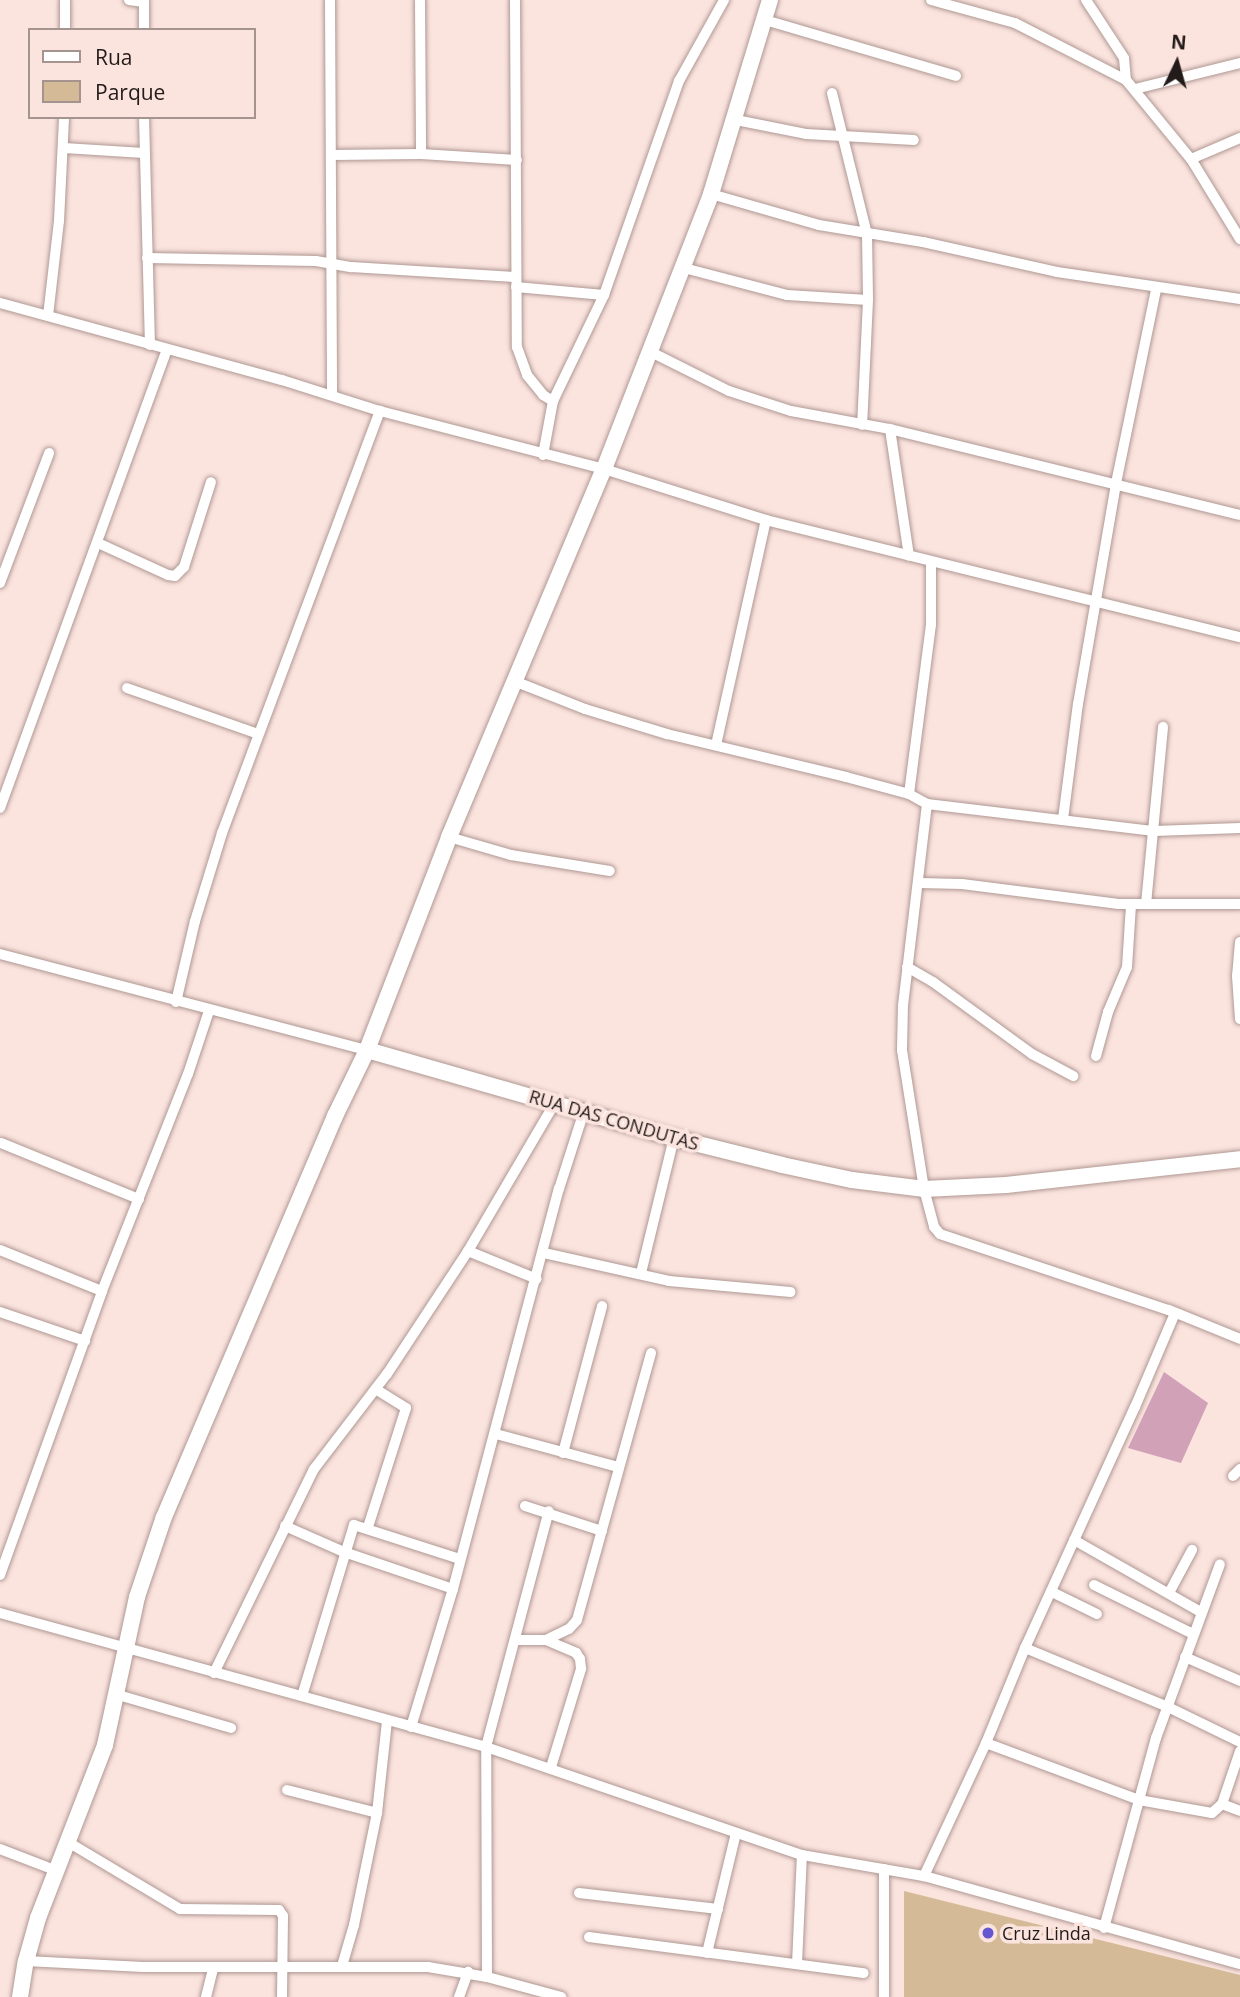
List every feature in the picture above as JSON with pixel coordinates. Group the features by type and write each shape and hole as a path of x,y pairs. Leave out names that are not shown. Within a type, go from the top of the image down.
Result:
{"street":[{"path":"65,0 65,28"},
{"path":"129,0 144,1 144,28"},
{"path":"330,0 332,395"},
{"path":"420,0 421,154"},
{"path":"515,0 516,282 520,360 543,395 553,401"},
{"path":"543,456 553,401 604,295 679,81 724,0"},
{"path":"20,1997 26,1961 57,1871 97,1772 137,1597 164,1517 335,1116 368,1050 449,837 604,469 711,194 736,120 770,0"},
{"path":"931,0 1015,23 1126,80 1191,159 1240,239"},
{"path":"1086,0 1124,58 1126,80"},
{"path":"765,20 956,76"},
{"path":"1135,89 1240,63"},
{"path":"832,93 867,234 868,300 862,425"},
{"path":"48,316 64,148 64,119"},
{"path":"144,119 150,345"},
{"path":"736,120 806,134 914,140"},
{"path":"1191,159 1240,138"},
{"path":"64,148 144,153"},
{"path":"331,155 421,154 517,160"},
{"path":"711,194 867,234 923,242 1057,272 1156,289 1240,299"},
{"path":"147,258 316,261 516,282 604,295"},
{"path":"684,268 775,292 868,300"},
{"path":"1063,819 1078,704 1116,483 1156,289"},
{"path":"0,303 543,456 604,469 766,520 931,563 1240,637"},
{"path":"0,808 167,349"},
{"path":"649,351 729,391 792,411 890,429 1240,515"},
{"path":"176,1002 200,901 258,734 380,411"},
{"path":"890,429 909,556"},
{"path":"0,583 49,453"},
{"path":"98,543 175,576 184,567 211,482"},
{"path":"716,746 766,520"},
{"path":"909,794 931,625 931,563"},
{"path":"514,681 585,709 716,746 909,794 927,804 1154,831 1240,828"},
{"path":"127,688 258,734"},
{"path":"1146,904 1163,727"},
{"path":"927,804 920,883 907,967 902,1050 923,1189 934,1227 940,1234 1175,1312 1240,1339"},
{"path":"449,837 511,855 610,871"},
{"path":"920,883 962,884 1131,905 1240,904"},
{"path":"1096,1056 1108,1012 1127,967 1131,905"},
{"path":"1240,942 1237,976 1240,1019"},
{"name":"RUA DAS CONDUTAS","path":"0,954 209,1011 368,1050 674,1138 852,1180 923,1189 1006,1185 1240,1159"},
{"path":"907,967 933,982 1032,1054 1073,1076"},
{"path":"0,1575 102,1291 209,1011"},
{"path":"214,1673 314,1469 375,1389 468,1251 555,1103"},
{"path":"411,1727 453,1589 584,1111"},
{"path":"642,1273 674,1138"},
{"path":"1,1143 139,1199"},
{"path":"0,1250 102,1291"},
{"path":"468,1251 537,1279"},
{"path":"544,1253 711,1286 791,1292"},
{"path":"563,1453 602,1306"},
{"path":"0,1312 85,1341"},
{"path":"924,1876 986,1743 1025,1648 1175,1312"},
{"path":"546,1640 569,1629 578,1620 651,1353"},
{"path":"369,1527 406,1408 375,1389"},
{"path":"496,1434 618,1467"},
{"path":"525,1506 549,1511 602,1531"},
{"path":"487,1977 486,1747 515,1640 524,1595 549,1511"},
{"path":"302,1696 351,1527 356,1524 369,1527 460,1559"},
{"path":"285,1525 344,1552 453,1589"},
{"path":"1074,1540 1201,1612"},
{"path":"1169,1593 1192,1550"},
{"path":"1104,1927 1168,1707 1220,1564"},
{"path":"1094,1584 1194,1634"},
{"path":"1052,1592 1097,1614"},
{"path":"0,1613 486,1747 803,1855 924,1876 1240,1964"},
{"path":"515,1640 546,1640 576,1653 580,1659 580,1669 551,1767"},
{"path":"1025,1648 1168,1707 1240,1742"},
{"path":"1185,1657 1240,1681"},
{"path":"115,1694 231,1728"},
{"path":"342,1966 355,1925 377,1813 387,1721"},
{"path":"986,1743 1139,1800 1204,1813 1212,1813 1222,1804 1240,1751"},
{"path":"287,1790 377,1813"},
{"path":"1222,1804 1240,1811"},
{"path":"707,1954 736,1833"},
{"path":"68,1842 180,1909 279,1910 283,1916 282,1997"},
{"path":"0,1849 57,1871"},
{"path":"797,1964 803,1855"},
{"path":"884,1869 884,1997"},
{"path":"579,1893 718,1909"},
{"path":"589,1937 864,1973"},
{"path":"26,1961 213,1968 390,1965 468,1972 561,1997"},
{"path":"206,1997 213,1968"},
{"path":"459,1997 468,1972"}],"green space":[{"name":"Cruz Linda","path":"904,1891 1240,1975 1240,1997 904,1997"}],"shaded area":[{"path":"1164,1372 1208,1403 1181,1463 1128,1448"}],"place":[{"name":"Cruz Linda","path":"988,1933"}]}
